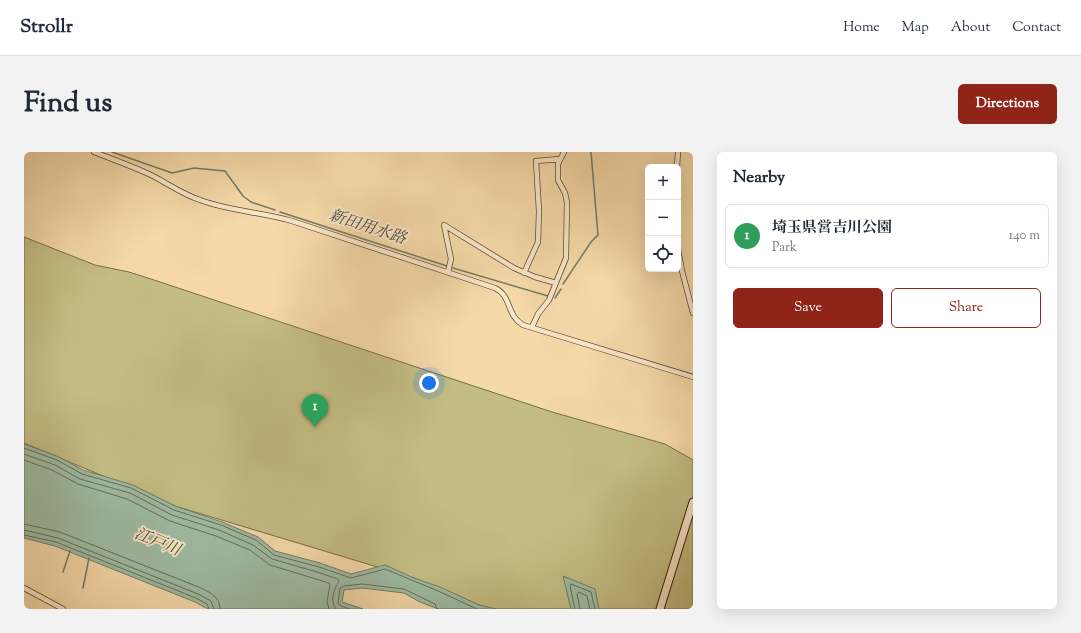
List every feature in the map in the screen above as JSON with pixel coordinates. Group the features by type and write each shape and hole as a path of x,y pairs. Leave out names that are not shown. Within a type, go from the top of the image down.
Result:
{"main road":[{"path":"660,609 693,502"}],"street":[{"path":"94,152 151,175 199,200 221,206 276,216 500,290 506,298 511,313 516,321 532,328 693,377"},
{"path":"532,328 538,314 549,300 567,254 567,202 565,193 558,180 558,164 564,152"},
{"path":"677,164 678,152"},
{"path":"524,272 538,242 539,211 536,161 560,159"},
{"path":"448,272 451,259 444,225 514,268 556,283"},
{"path":"681,266 693,313"},
{"path":"24,588 63,609"}],"shaded area":[{"path":"24,237 95,265 129,272 552,412 665,444 693,460 693,609 493,609 479,605 414,578 175,506 24,443"}],"water":[{"name":"江戸川","path":"24,444 59,457 83,470 133,485 175,506 222,522 258,537 275,551 320,563 351,574 385,565 414,578 440,587 479,605 496,609 438,609 418,601 404,593 362,588 344,590 342,602 363,609 208,609 195,602 55,546 24,538"},
{"path":"563,576 595,589 599,609 571,609"}],"waterway":[{"name":"新田用水路","path":"112,152 172,173 194,168 225,171 243,196 251,202 275,210"},
{"path":"563,284 591,242 598,235 591,152"},
{"name":"新田用水路","path":"280,212 447,266"},
{"name":"新田用水路","path":"453,268 548,296"},
{"path":"555,298 561,289"},
{"path":"63,572 70,551"},
{"path":"83,588 89,558"}],"place":[{"name":"埼玉県営吉川公園","path":"315,427"}]}
